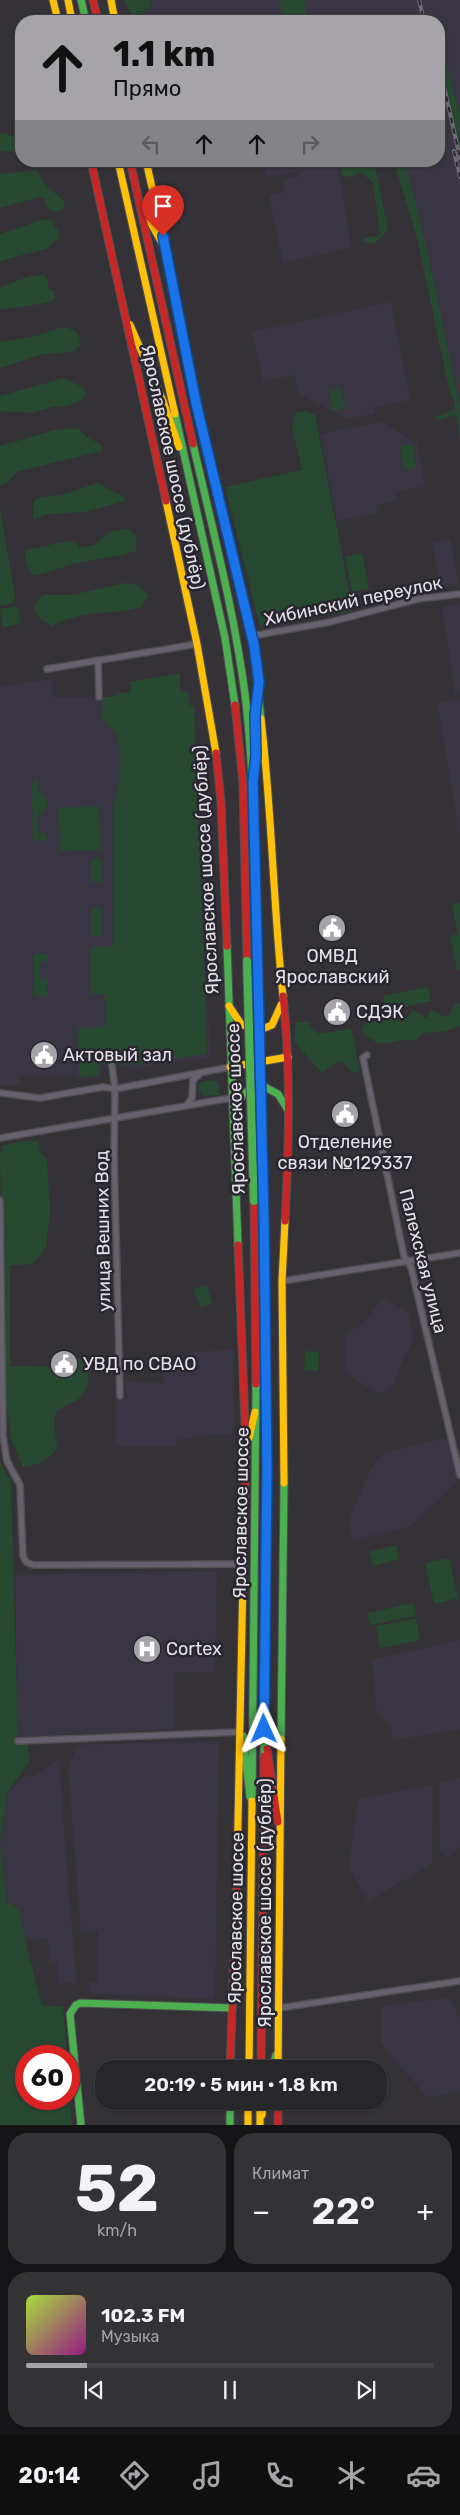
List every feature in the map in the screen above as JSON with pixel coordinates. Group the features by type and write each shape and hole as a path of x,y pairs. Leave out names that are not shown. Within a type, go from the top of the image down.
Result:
{"street":[{"path":"53,0 57,15"},
{"path":"68,0 71,15"},
{"path":"81,0 85,15"},
{"path":"93,0 97,15"},
{"path":"111,0 114,15"},
{"name":"Ярославское шоссе (дублёр)","path":"93,167 197,644 218,763 232,1120 242,1297 246,1448 230,2060"},
{"name":"Ярославское шоссе","path":"119,167 225,638 234,696 243,782 254,1201 257,1407 249,2060"},
{"name":"Ярославское шоссе","path":"131,167 236,636 245,695 253,782 264,1201 267,1470 260,2060"},
{"name":"Ярославское шоссе (дублёр)","path":"147,167 167,252 196,403 252,636 259,682 268,777 275,924 287,1035 290,1115 282,1281 284,1435 278,2060"},
{"path":"139,202 167,252"},
{"path":"123,308 163,401 191,481"},
{"name":"Хибинский переулок","path":"252,636 330,622 418,599 460,594"},
{"path":"47,669 197,644"},
{"path":"98,660 99,697"},
{"path":"253,782 256,755 255,716 259,682"},
{"path":"227,1001 238,1023 248,1030 254,1031 263,1030 274,1022 279,1015 282,1000"},
{"name":"Палехская улица","path":"367,1055 363,1058 367,1082 404,1256 412,1267 460,1475"},
{"path":"0,1093 40,1098 103,1087 115,1089 230,1066 288,1057"},
{"name":"улица Вешних Вод","path":"112,1065 115,1089 120,1396"},
{"path":"186,1107 192,1098 193,1080 203,1072"},
{"path":"232,1120 238,1101 248,1088 255,1085 262,1085 278,1094 290,1115"},
{"path":"0,1138 232,1098"},
{"path":"0,1200 3,1436 8,1461 20,1485 23,1556 26,1562 33,1565 242,1564"},
{"path":"282,1281 460,1252"},
{"path":"246,1448 257,1407"},
{"path":"240,1714 252,1808"},
{"path":"264,1729 280,1837"},
{"path":"18,1740 239,1732"},
{"path":"279,2008 460,1981"},
{"path":"81,2125 70,2014 76,2005 81,2002 232,2008"},
{"path":"274,2060 278,2045"},
{"path":"230,2110 230,2125"},
{"path":"248,2110 248,2125"},
{"path":"260,2110 260,2125"},
{"path":"260,2125 262,2110"},
{"path":"278,2110 278,2125"}],"shaded area":[{"path":"132,0 460,0 460,412 402,167 445,167 445,15 136,15"},
{"path":"265,167 351,167 339,170 351,247 283,263 269,196 285,192 283,180 301,176 300,171 267,177"},
{"path":"391,302 410,400 374,407 375,413 347,419 298,393 294,375 263,381 252,332"},
{"path":"381,422 417,443 425,486 396,492 398,501 376,505 378,513 337,521 320,434"},
{"path":"450,539 459,585 441,588 432,543"},
{"path":"460,604 460,692 455,693 442,607"},
{"path":"180,673 180,692 188,692 189,705 194,706 195,747 201,747 206,980 211,1057 128,1069 125,1065 102,1066 103,1079 76,1080 75,1076 20,1077 19,1085 0,1085 0,687 51,679 53,697 115,697 118,693 131,692 130,682"},
{"path":"460,699 460,837 437,703"},
{"path":"383,1299 408,1312 414,1338 395,1377 395,1385 379,1394 345,1373 345,1334 362,1324"},
{"path":"234,1349 234,1435 210,1434 176,1440 176,1446 116,1446 116,1401 126,1397 126,1382 163,1383 164,1364 177,1364 180,1358 188,1353"},
{"path":"448,1437 458,1482 410,1526 352,1540 349,1521 371,1469 384,1453"},
{"path":"217,1571 215,1673 175,1672 174,1729 18,1737 15,1575"},
{"path":"460,1640 460,1729 394,1740 389,1723 377,1714 372,1660"},
{"path":"219,1741 215,1999 90,1993 90,1982 98,1982 98,1932 81,1932 68,1767 78,1745"},
{"path":"59,1760 77,1983 59,1983 57,1963 50,1963 48,1938 25,1941 19,1909 7,1902 0,1846 8,1792 25,1776 32,1777"},
{"path":"460,1778 460,1847 448,1858 440,1853 439,1783"},
{"path":"433,1785 432,1864 368,1901 349,1867 358,1799"},
{"path":"449,1998 460,2018 460,2091 427,2097 381,2043 381,2006"}],"green space":[{"path":"124,0 151,0 151,6 141,15 132,15"},
{"path":"279,0 304,0 307,15 282,15"},
{"path":"445,59 460,114 460,149 445,82"},
{"path":"3,133 15,137 15,152 0,151 0,134"},
{"path":"344,167 372,167 376,170 388,230 374,244 362,241 364,238 380,235 373,183 362,173 350,177 343,176 340,172"},
{"path":"396,167 406,167 428,254 460,404 460,439 456,415 439,420 435,417 454,409 455,401 450,394 418,242"},
{"path":"37,170 43,183 63,200 65,207 59,212 52,211 46,206 45,199 40,197 0,208 0,174"},
{"path":"45,219 52,221 59,233 57,240 46,249 0,261 0,234"},
{"path":"44,275 48,281 48,288 54,292 55,299 38,304 0,310 0,288 29,276"},
{"path":"62,327 73,330 78,335 80,346 72,352 43,354 0,368 0,342 33,337"},
{"path":"64,378 82,387 86,393 83,399 68,406 53,407 31,413 0,411 0,396"},
{"path":"341,387 345,408 333,411 329,389"},
{"path":"307,411 315,415 353,611 260,627 225,487 302,470 292,428 296,412"},
{"path":"77,428 88,438 101,444 102,451 17,472 7,483 0,486 0,446 55,430"},
{"path":"412,444 416,467 404,470 400,446"},
{"path":"97,483 122,495 125,501 85,512 47,514 33,520 34,501 41,497 62,495"},
{"path":"0,510 15,596 13,603 0,606"},
{"path":"124,529 131,530 136,536 136,551 76,563 33,575 26,564 26,550 68,541 75,543 80,548 94,545 110,532"},
{"path":"362,553 369,589 352,592 345,557"},
{"path":"124,583 138,585 149,595 141,607 74,617 52,626 40,619 34,607 42,595 72,595"},
{"path":"17,606 21,623 3,627 0,609"},
{"path":"180,673 180,692 188,692 189,705 194,706 207,1054 131,1065 99,1064 99,1076 79,1077 77,1028 105,1027 105,995 91,994 90,947 113,946 113,803 119,780 120,752 116,734 102,719 103,697 115,697 118,693 131,692 130,682"},
{"path":"37,779 40,793 48,799 46,811 42,809 42,815 39,814 39,818 36,818 39,835 45,832 48,840 33,841 32,781"},
{"path":"99,806 101,850 60,851 58,808"},
{"path":"101,858 102,882 91,882 91,859"},
{"path":"460,903 460,970 457,971 450,936 458,934 452,904"},
{"path":"91,908 102,908 102,936 91,936"},
{"path":"34,954 47,954 47,962 39,963 40,980 47,980 47,996 34,996"},
{"path":"428,987 431,1001 386,1011 383,996"},
{"path":"460,1003 460,1026 446,1031 424,1033 415,1041 376,1042 361,1031 365,1022 393,1018 402,1022 413,1011 426,1019 431,1010 445,1017 449,1015 454,1004"},
{"path":"308,1021 313,1030 320,1034 351,1028 360,1071 352,1073 342,1061 335,1063 322,1073 295,1043 295,1023"},
{"path":"210,1080 218,1082 219,1095 203,1096 199,1091 199,1083"},
{"path":"24,1141 38,1141 41,1152 47,1159 50,1214 46,1247 34,1263 10,1266 10,1366 57,1367 65,1361 82,1357 89,1373 87,1385 82,1396 56,1412 54,1420 57,1448 43,1462 23,1467 12,1442 4,1390 0,1156 2,1146"},
{"path":"207,1285 212,1304 200,1307 194,1289"},
{"path":"305,1351 319,1352 318,1371 304,1370"},
{"path":"0,1462 11,1481 18,1744 28,1744 29,1762 8,1792 0,1841"},
{"path":"396,1545 399,1559 373,1566 369,1552"},
{"path":"449,1558 458,1598 434,1604 425,1563"},
{"path":"414,1603 416,1616 370,1625 367,1613"},
{"path":"416,1618 420,1640 380,1648 376,1626"},
{"path":"0,1846 7,1902 19,1909 42,2005 63,2007 66,2045 15,2045 15,2110 71,2110 72,2125 0,2125"}],"railway":[{"path":"419,0 423,15"},
{"path":"445,91 460,158"},
{"path":"454,151 460,177"}],"traffic: fast":[{"path":"81,0 85,15"},
{"path":"175,414 225,638 235,705"},
{"path":"193,444 229,600 245,694 252,781 255,868"},
{"path":"221,511 253,645 261,719"},
{"path":"227,946 238,1245"},
{"path":"247,961 254,1201"},
{"path":"258,961 264,1201"},
{"path":"234,1114 243,1095 255,1086 261,1085 278,1094 288,1110"},
{"path":"252,1801 256,1384"},
{"path":"264,1756 266,1394"},
{"path":"281,1739 284,1483"},
{"path":"243,1736 250,1797"},
{"path":"81,2125 70,2014 76,2005 81,2003 232,2008"},
{"path":"275,2060 276,2055"},
{"path":"230,2110 230,2125"}],"traffic: slow":[{"path":"53,0 57,15"},
{"path":"68,0 71,15"},
{"path":"111,0 114,15"},
{"path":"119,167 175,414"},
{"path":"147,167 221,511"},
{"path":"142,207 162,243"},
{"path":"130,325 163,401 179,447"},
{"path":"166,501 197,644 216,753"},
{"path":"254,769 257,695"},
{"path":"261,719 268,788 283,996"},
{"path":"229,1006 241,1024 257,1031 272,1025 281,1005"},
{"path":"230,1067 288,1057"},
{"path":"284,1483 282,1281 285,1221"},
{"path":"249,1438 255,1412"},
{"path":"237,1870 244,1527"},
{"path":"278,2060 281,1739"},
{"path":"249,2060 252,1801"},
{"path":"248,2110 248,2125"},
{"path":"260,2110 260,2125"},
{"path":"262,2115 263,2110"}],"traffic: jam":[{"path":"93,0 97,15"},
{"path":"92,167 166,501"},
{"path":"131,167 193,444"},
{"path":"235,705 243,783 247,961"},
{"path":"216,753 221,802 227,946"},
{"path":"255,868 258,961"},
{"path":"283,996 286,1024 288,1108 285,1221"},
{"path":"254,1201 256,1384"},
{"path":"264,1201 266,1394"},
{"path":"238,1245 246,1448 244,1527"},
{"path":"267,1749 278,1822"},
{"path":"261,2060 264,1756"},
{"path":"230,2060 237,1870"},
{"path":"278,2110 278,2125"}],"place":[{"name":"ОМВД Ярославский","path":"332,928"},
{"name":"СДЭК","path":"337,1012"},
{"name":"Актовый зал","path":"44,1055"},
{"name":"Отделение связи №129337","path":"345,1114"},
{"name":"УВД по СВАО","path":"64,1364"},
{"name":"Cortex","path":"147,1649"}],"route":[{"path":"163,236 196,403 252,636 259,682 255,716 256,755 253,782 264,1220 267,1470 264,1729"}]}
